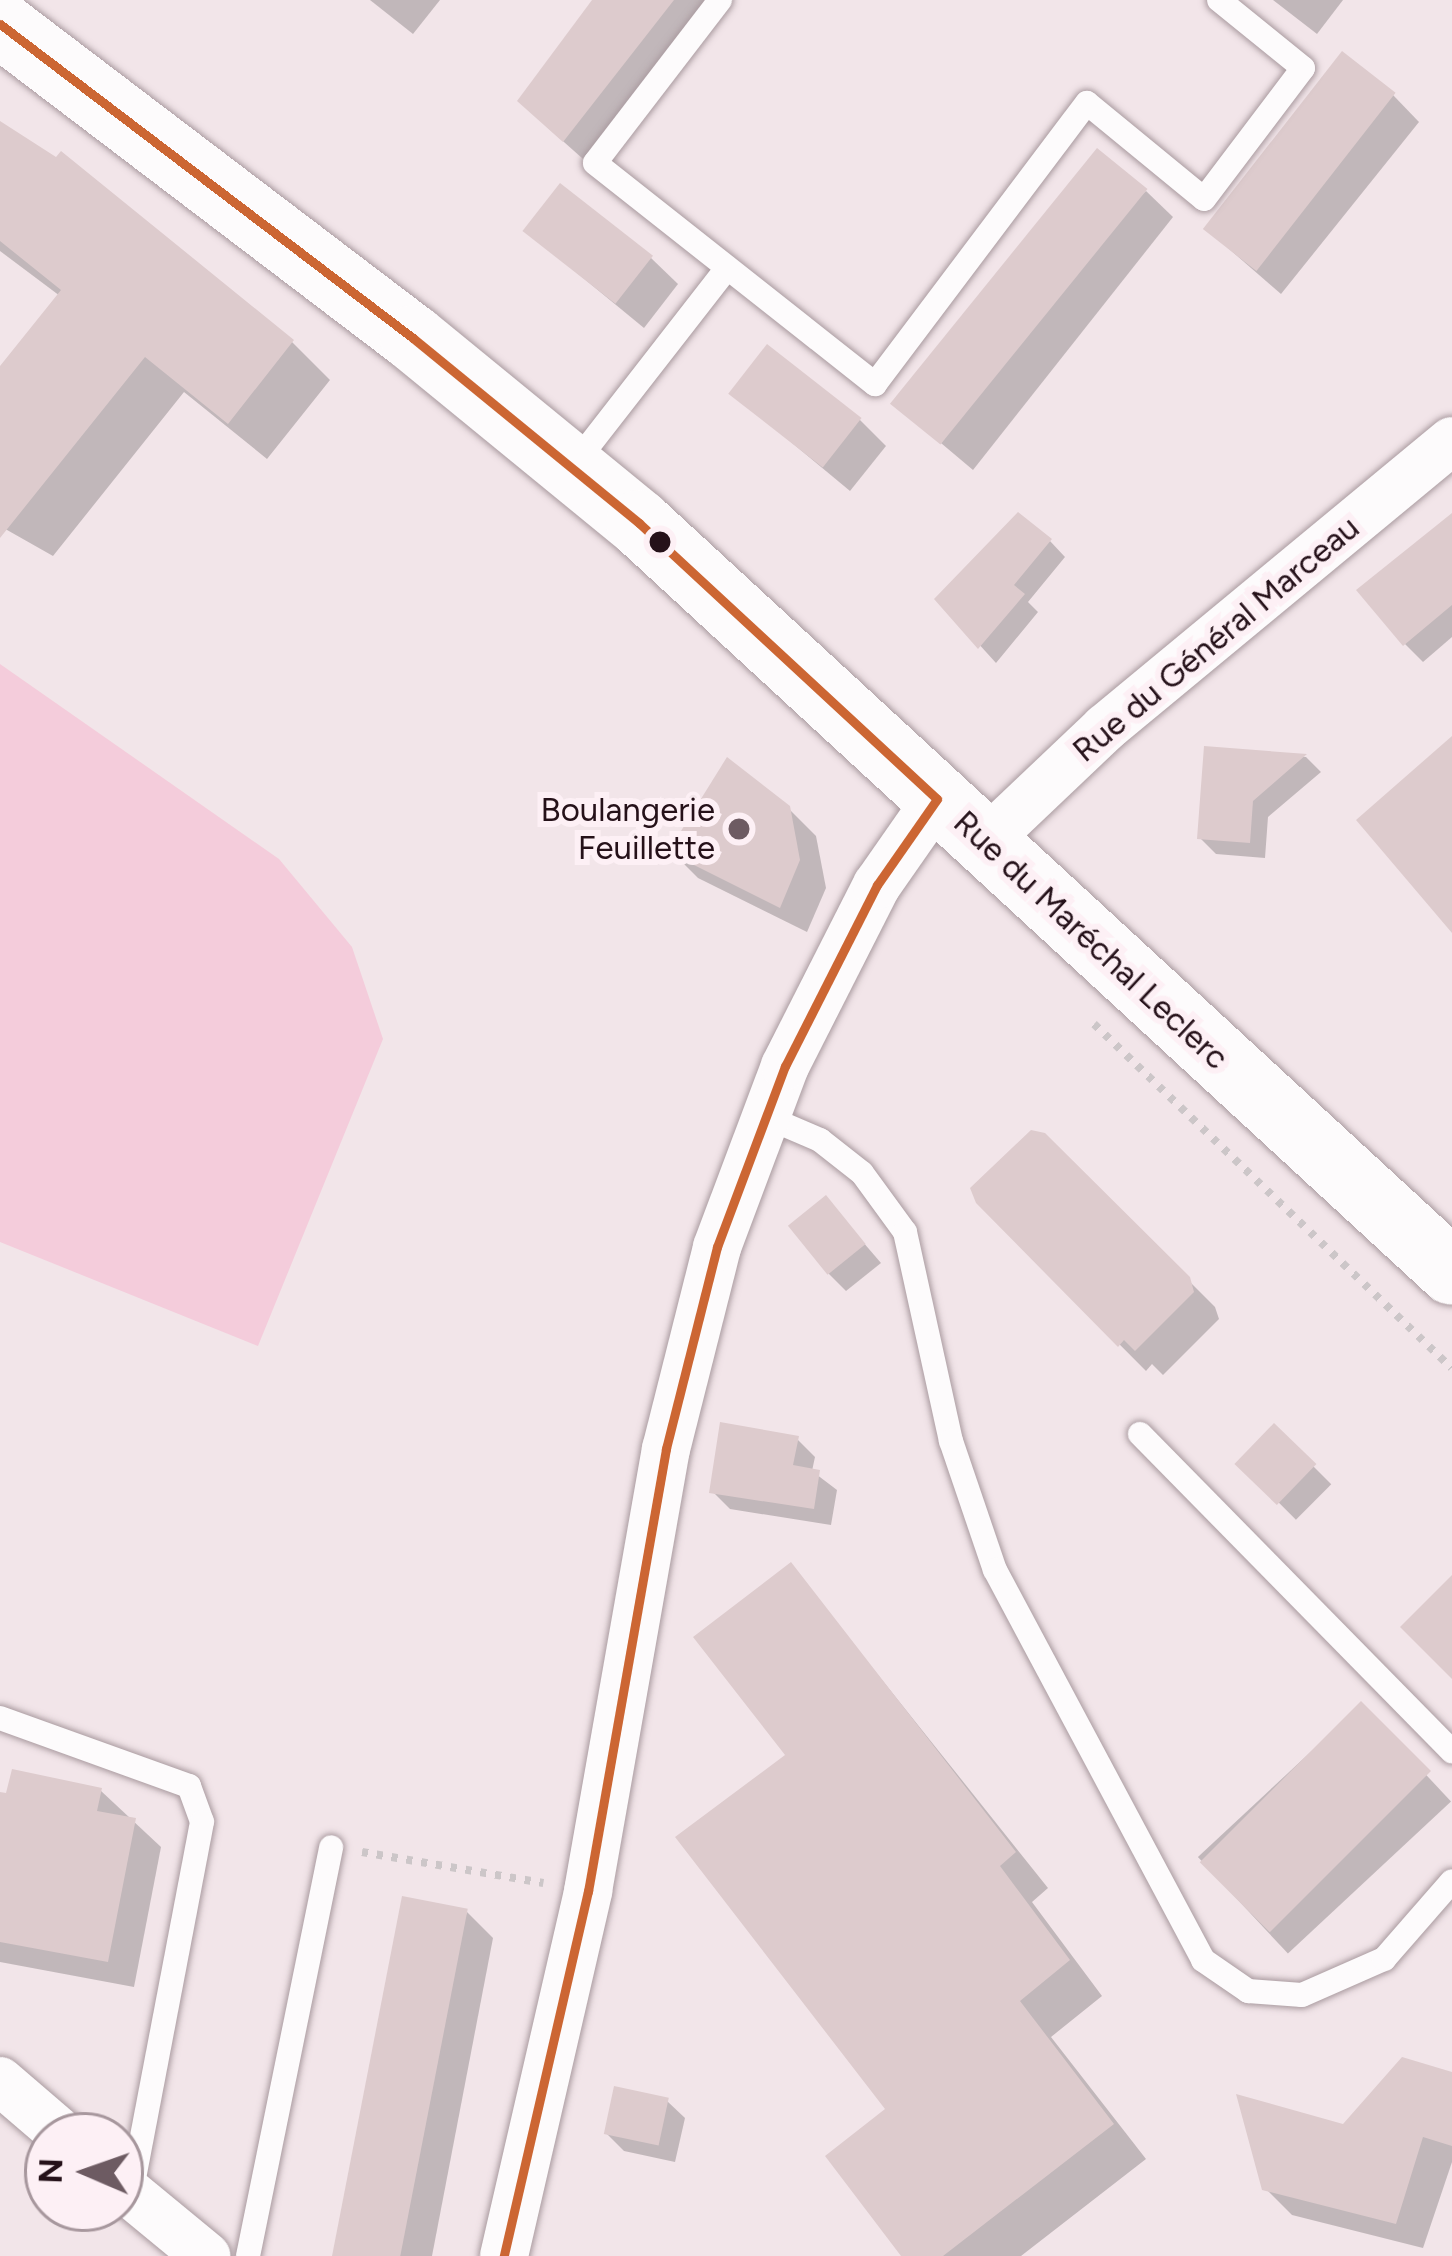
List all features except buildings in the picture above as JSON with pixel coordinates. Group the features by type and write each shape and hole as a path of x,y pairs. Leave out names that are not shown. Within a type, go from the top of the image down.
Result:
{"main road":[{"name":"Rue du Maréchal Leclerc","path":"0,24 572,467 1452,1272"}],"street":[{"name":"Rue du Général Marceau","path":"986,842 1105,728 1452,441"},
{"path":"504,2256 588,1891 686,1360 764,1116 877,885 938,799"},
{"path":"0,2080 37,2112"},
{"path":"144,2207 191,2253"}],"lane":[{"path":"720,0 595,163 875,384 1087,103 1204,199 1304,68 1219,0"},
{"path":"572,467 727,268"},
{"path":"764,1116 820,1140 862,1174 905,1232 951,1441 995,1570 1203,1960 1248,1991 1302,1995 1384,1959 1452,1881"},
{"path":"1140,1434 1452,1751"},
{"path":"0,1718 189,1786 202,1822 141,2112"},
{"path":"248,2256 331,1847"}],"path":[{"path":"1082,1013 1452,1368"},
{"path":"331,1847 588,1891"}],"shaded area":[{"path":"0,664 279,859 352,947 383,1039 258,1346 0,1242"}],"transit line":[{"path":"0,24 413,338 639,523 937,799 877,885 785,1066 717,1247 666,1449 588,1891 504,2256"}],"place":[{"name":"Boulangerie Feuillette","path":"739,829"}]}
